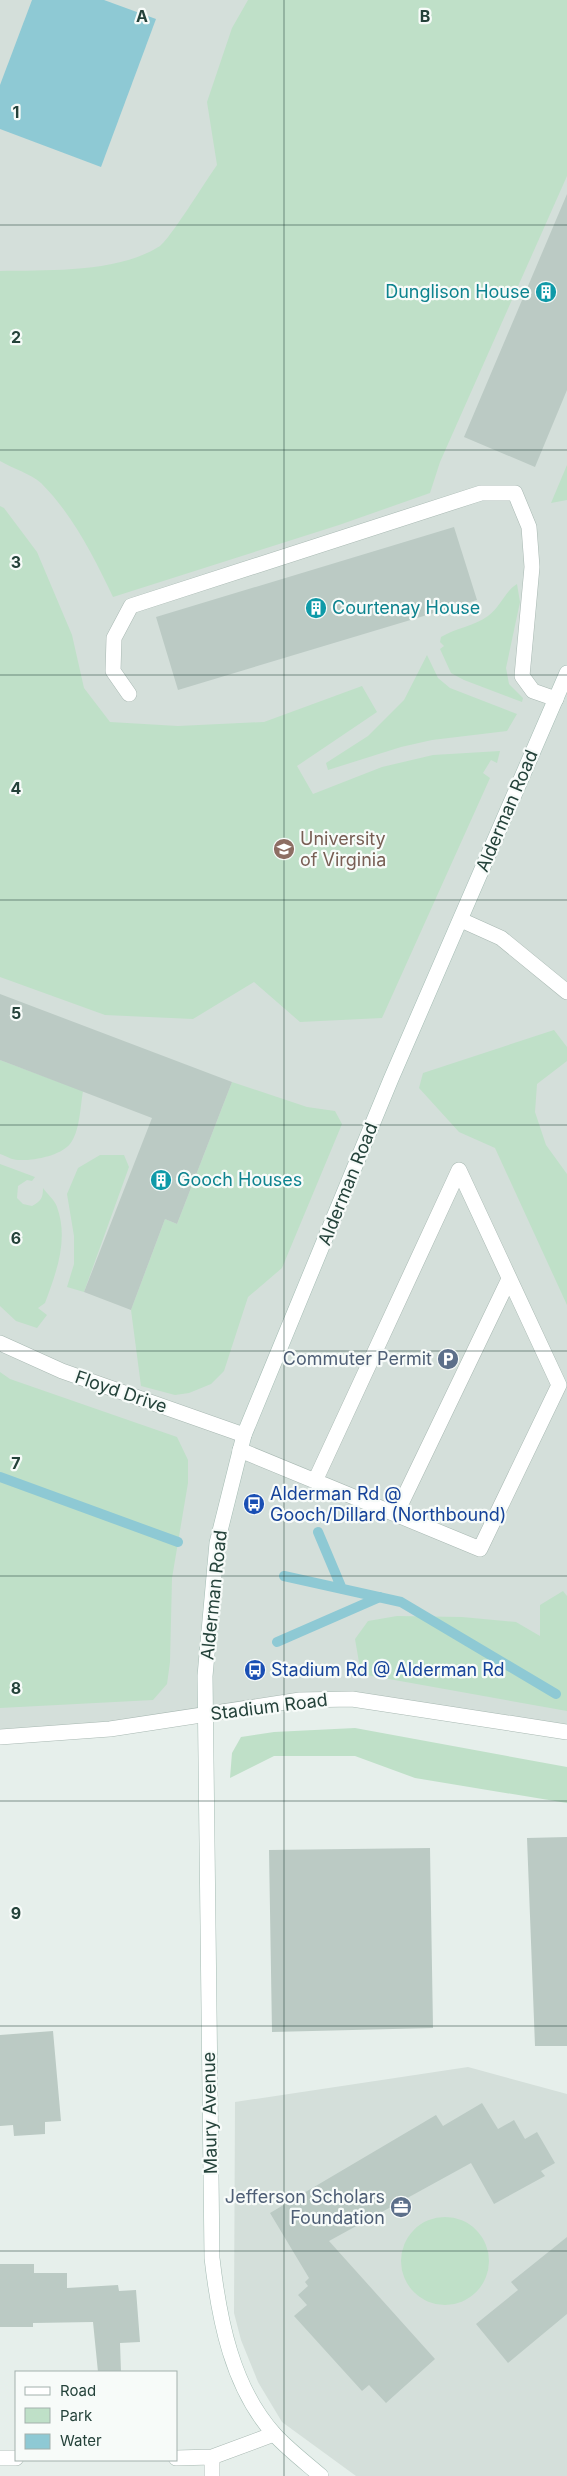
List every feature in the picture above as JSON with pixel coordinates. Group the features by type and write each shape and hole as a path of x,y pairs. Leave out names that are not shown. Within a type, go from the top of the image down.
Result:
{"main road":[{"path":"129,694 113,671 114,638 131,606 481,493 515,493 530,526 532,567 522,676 533,691 556,699"},
{"name":"Alderman Road","path":"207,1715 205,1676 216,1543 242,1442 391,1079 567,673"},
{"path":"461,920 500,938 567,992"},
{"path":"315,1481 459,1170 559,1385 567,1398"},
{"path":"396,1514 509,1278"},
{"name":"Floyd Drive","path":"0,1343 62,1371 242,1442 315,1481 480,1549 559,1385"},
{"name":"Stadium Road","path":"0,1737 110,1729 300,1700 352,1698 567,1732"},
{"name":"Maury Avenue","path":"207,1715 208,1955 213,2266 216,2298 240,2380 274,2434 321,2476"},
{"path":"178,2458 212,2458 274,2434"},
{"path":"0,2458 15,2458"},
{"path":"212,2458 212,2476"}],"shaded area":[{"name":"University of Virginia","path":"0,0 567,0 567,1734 326,1698 0,1741"},
{"name":"Jefferson Scholars Foundation","path":"468,2067 567,2094 567,2476 356,2476 282,2422 258,2382 241,2340 234,2313 235,2102"}],"green space":[{"path":"248,0 567,0 567,176 440,462 430,493 339,525 113,597 82,537 53,495 37,480 0,461 0,271 61,270 104,266 143,255 160,246 165,241 217,165 207,102 232,28"},
{"path":"567,465 567,500 551,503"},
{"path":"0,506 4,508 37,552 72,635 84,688 110,722 178,726 264,722 362,686 377,712 297,766 313,794 382,767 433,755 500,751 497,763 491,760 483,773 490,778 382,1018 300,1022 254,982 193,1019 105,1015 0,977"},
{"path":"517,584 520,602 506,668 509,684 523,698 522,702 464,680 451,673 440,649 444,646 440,642 441,637 488,616"},
{"path":"427,655 438,678 450,688 517,714 507,731 432,740 401,747 328,770 326,763 368,736 404,700"},
{"path":"554,1030 567,1047 567,1061 537,1084 535,1112 546,1145 567,1174 567,1305 495,1148 459,1132 419,1088 423,1073"},
{"path":"0,1060 83,1091 76,1133 66,1148 53,1155 31,1160 16,1160 0,1154"},
{"path":"232,1082 307,1107 335,1111 342,1124 282,1268 248,1297 224,1371 211,1384 189,1393 175,1395 141,1386 131,1310 165,1219 177,1224"},
{"path":"100,1155 124,1155 129,1167 84,1292 67,1287 74,1264 74,1236 67,1194 78,1168"},
{"path":"0,1164 35,1177 32,1181 27,1180 18,1186 17,1198 23,1204 32,1206 41,1199 43,1188 56,1204 60,1219 62,1232 60,1256 45,1303 38,1308 47,1315 37,1328 16,1321 0,1306"},
{"path":"0,1372 10,1379 177,1437 188,1460 188,1483 172,1578 170,1662 167,1684 153,1700 0,1708"},
{"path":"563,1591 567,1596 567,1711 361,1674 355,1639 368,1621 397,1616 462,1617 516,1622 540,1636 540,1605"},
{"path":"355,1728 567,1767 567,1803 415,1778 355,1756 274,1756 230,1778 232,1753 241,1737 274,1732"},
{"path":"445,2217 462,2221 476,2230 485,2244 489,2261 485,2278 476,2292 462,2301 445,2305 428,2301 414,2292 405,2278 401,2261 405,2244 414,2230 428,2221"}],"water":[{"path":"32,0 104,0 156,19 101,167 0,129 0,85"}],"building":[{"name":"Dunglison House","path":"567,194 567,390 535,467 464,437"},
{"name":"Courtenay House","path":"454,527 477,600 178,690 156,617"},
{"name":"Gooch Houses","path":"0,994 232,1082 177,1224 165,1219 131,1310 84,1292 152,1118 0,1060"},
{"path":"567,1837 567,2046 535,2046 527,1838"},
{"path":"430,1848 433,2028 272,2032 269,1850"},
{"path":"53,2031 61,2121 45,2122 45,2134 14,2136 13,2125 0,2126 0,2035"},
{"path":"482,2103 498,2129 514,2120 525,2139 537,2132 555,2163 541,2171 545,2176 494,2204 471,2163 329,2241 435,2359 386,2403 369,2385 362,2391 294,2316 307,2305 298,2295 308,2286 305,2282 309,2278 270,2213 436,2115 443,2126"},
{"path":"567,2237 567,2314 508,2363 476,2324 518,2290 511,2282"},
{"path":"0,2264 34,2264 34,2273 67,2273 67,2288 118,2285 119,2291 136,2290 140,2342 120,2343 121,2371 98,2371 93,2322 33,2323 33,2327 0,2327"}],"waterway":[{"path":"0,1477 178,1542"},
{"path":"318,1532 342,1589"},
{"path":"284,1576 401,1602 556,1694"},
{"path":"277,1642 380,1597"}],"place":[{"name":"Dunglison House","path":"546,292"},
{"name":"Courtenay House","path":"316,608"},
{"name":"University of Virginia","path":"284,849"},
{"name":"Gooch Houses","path":"161,1180"},
{"name":"Commuter Permit","path":"448,1359"},
{"name":"Alderman Rd @ Gooch/Dillard (Northbound)","path":"254,1504"},
{"name":"Stadium Rd @ Alderman Rd","path":"255,1670"},
{"name":"Jefferson Scholars Foundation","path":"401,2207"}]}
